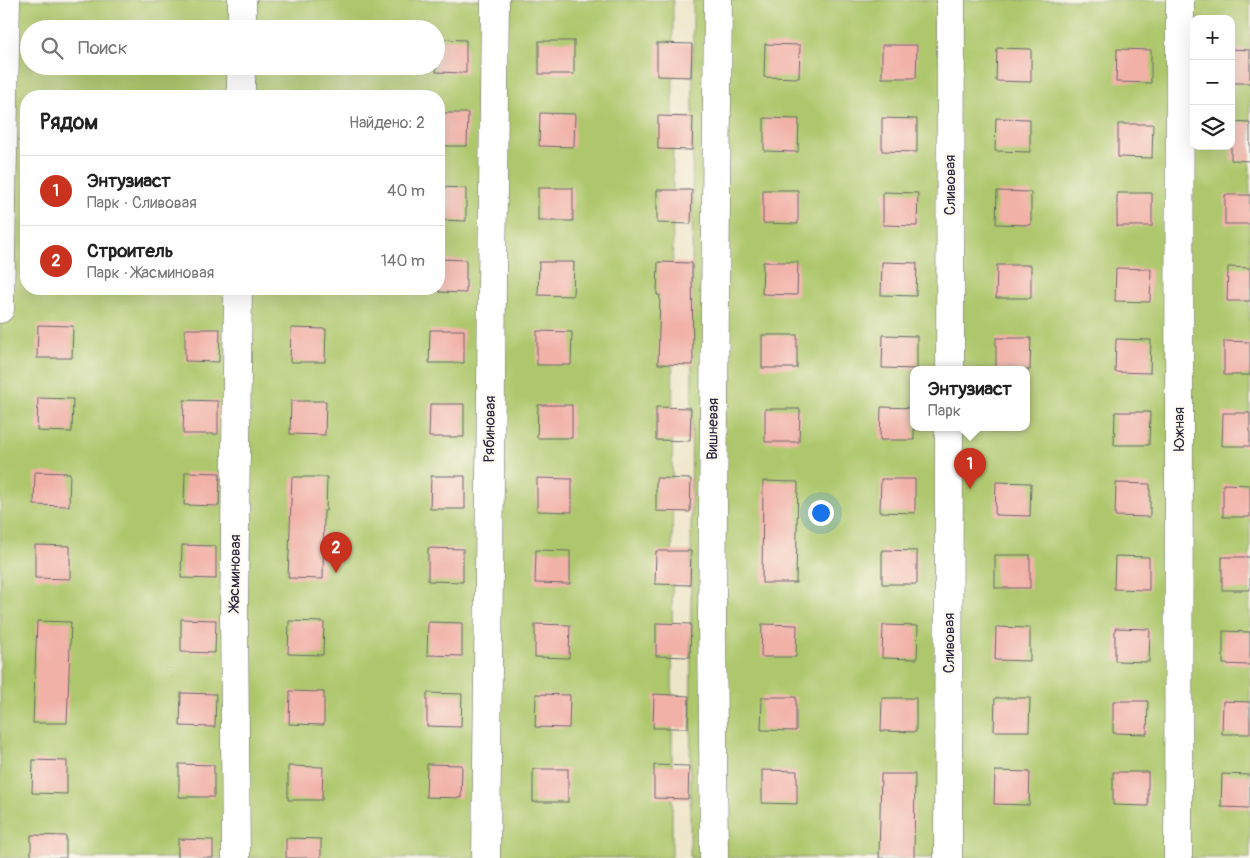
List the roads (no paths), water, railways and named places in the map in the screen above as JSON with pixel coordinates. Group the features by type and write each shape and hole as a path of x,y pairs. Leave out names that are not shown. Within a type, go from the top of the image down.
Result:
{"street":[{"path":"0,309 6,0"},
{"path":"242,0 242,20"},
{"name":"Рябиновая","path":"486,858 495,0"},
{"name":"Вишневая","path":"714,858 712,614 718,0"},
{"name":"Сливовая","path":"950,366 951,0"},
{"name":"Южная","path":"1178,858 1180,0"},
{"path":"241,75 241,90"},
{"name":"Жасминовая","path":"236,858 234,613 238,295"},
{"name":"Сливовая","path":"948,858 950,431"}],"place":[{"name":"Энтузиаст","path":"970,489"},
{"name":"Строитель","path":"336,573"}]}
